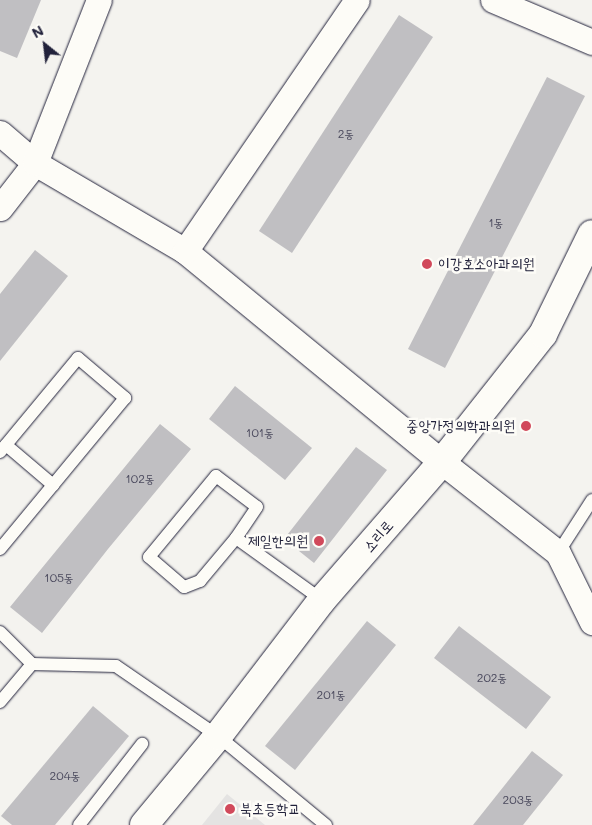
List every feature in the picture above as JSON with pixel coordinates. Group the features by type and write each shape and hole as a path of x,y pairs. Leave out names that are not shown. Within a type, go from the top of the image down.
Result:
{"street":[{"path":"0,208 35,163 100,0"},
{"path":"185,251 357,0"},
{"path":"493,0 592,42"},
{"path":"0,132 35,163 185,251 442,462 558,553 592,622"},
{"name":"소리로","path":"144,825 218,736 322,600 442,462 543,334 592,234"}],"lane":[{"path":"0,549 53,485 125,398 78,358 3,448 53,485"},
{"path":"216,476 257,508 236,538 200,580 184,587 149,557 216,476"},
{"path":"558,553 592,500"},
{"path":"236,538 322,600"},
{"path":"0,632 32,664 116,666 218,736 326,825"},
{"path":"0,702 32,664"},
{"path":"80,825 142,744"}],"shaded area":[{"name":"북초등학교","path":"227,794 265,825 202,825"}],"building":[{"path":"0,0 41,0 17,58 0,51"},
{"path":"399,15 433,37 292,253 259,231"},
{"path":"547,77 585,96 445,368 408,349"},
{"path":"35,250 68,276 0,361 0,294"},
{"path":"235,386 312,448 285,480 209,419"},
{"path":"160,424 191,449 108,549 42,633 10,607"},
{"path":"356,447 387,470 314,563 284,539"},
{"path":"367,621 396,645 295,770 265,746"},
{"path":"459,626 551,697 526,729 434,658"},
{"path":"93,706 129,736 55,825 12,825 1,816"},
{"path":"532,751 563,775 523,825 473,825"}],"place":[{"name":"이강호소아과의원","path":"427,264"},
{"name":"중앙가정의학과의원","path":"526,426"},
{"name":"제일한의원","path":"319,541"},
{"name":"북초등학교","path":"230,809"}]}
